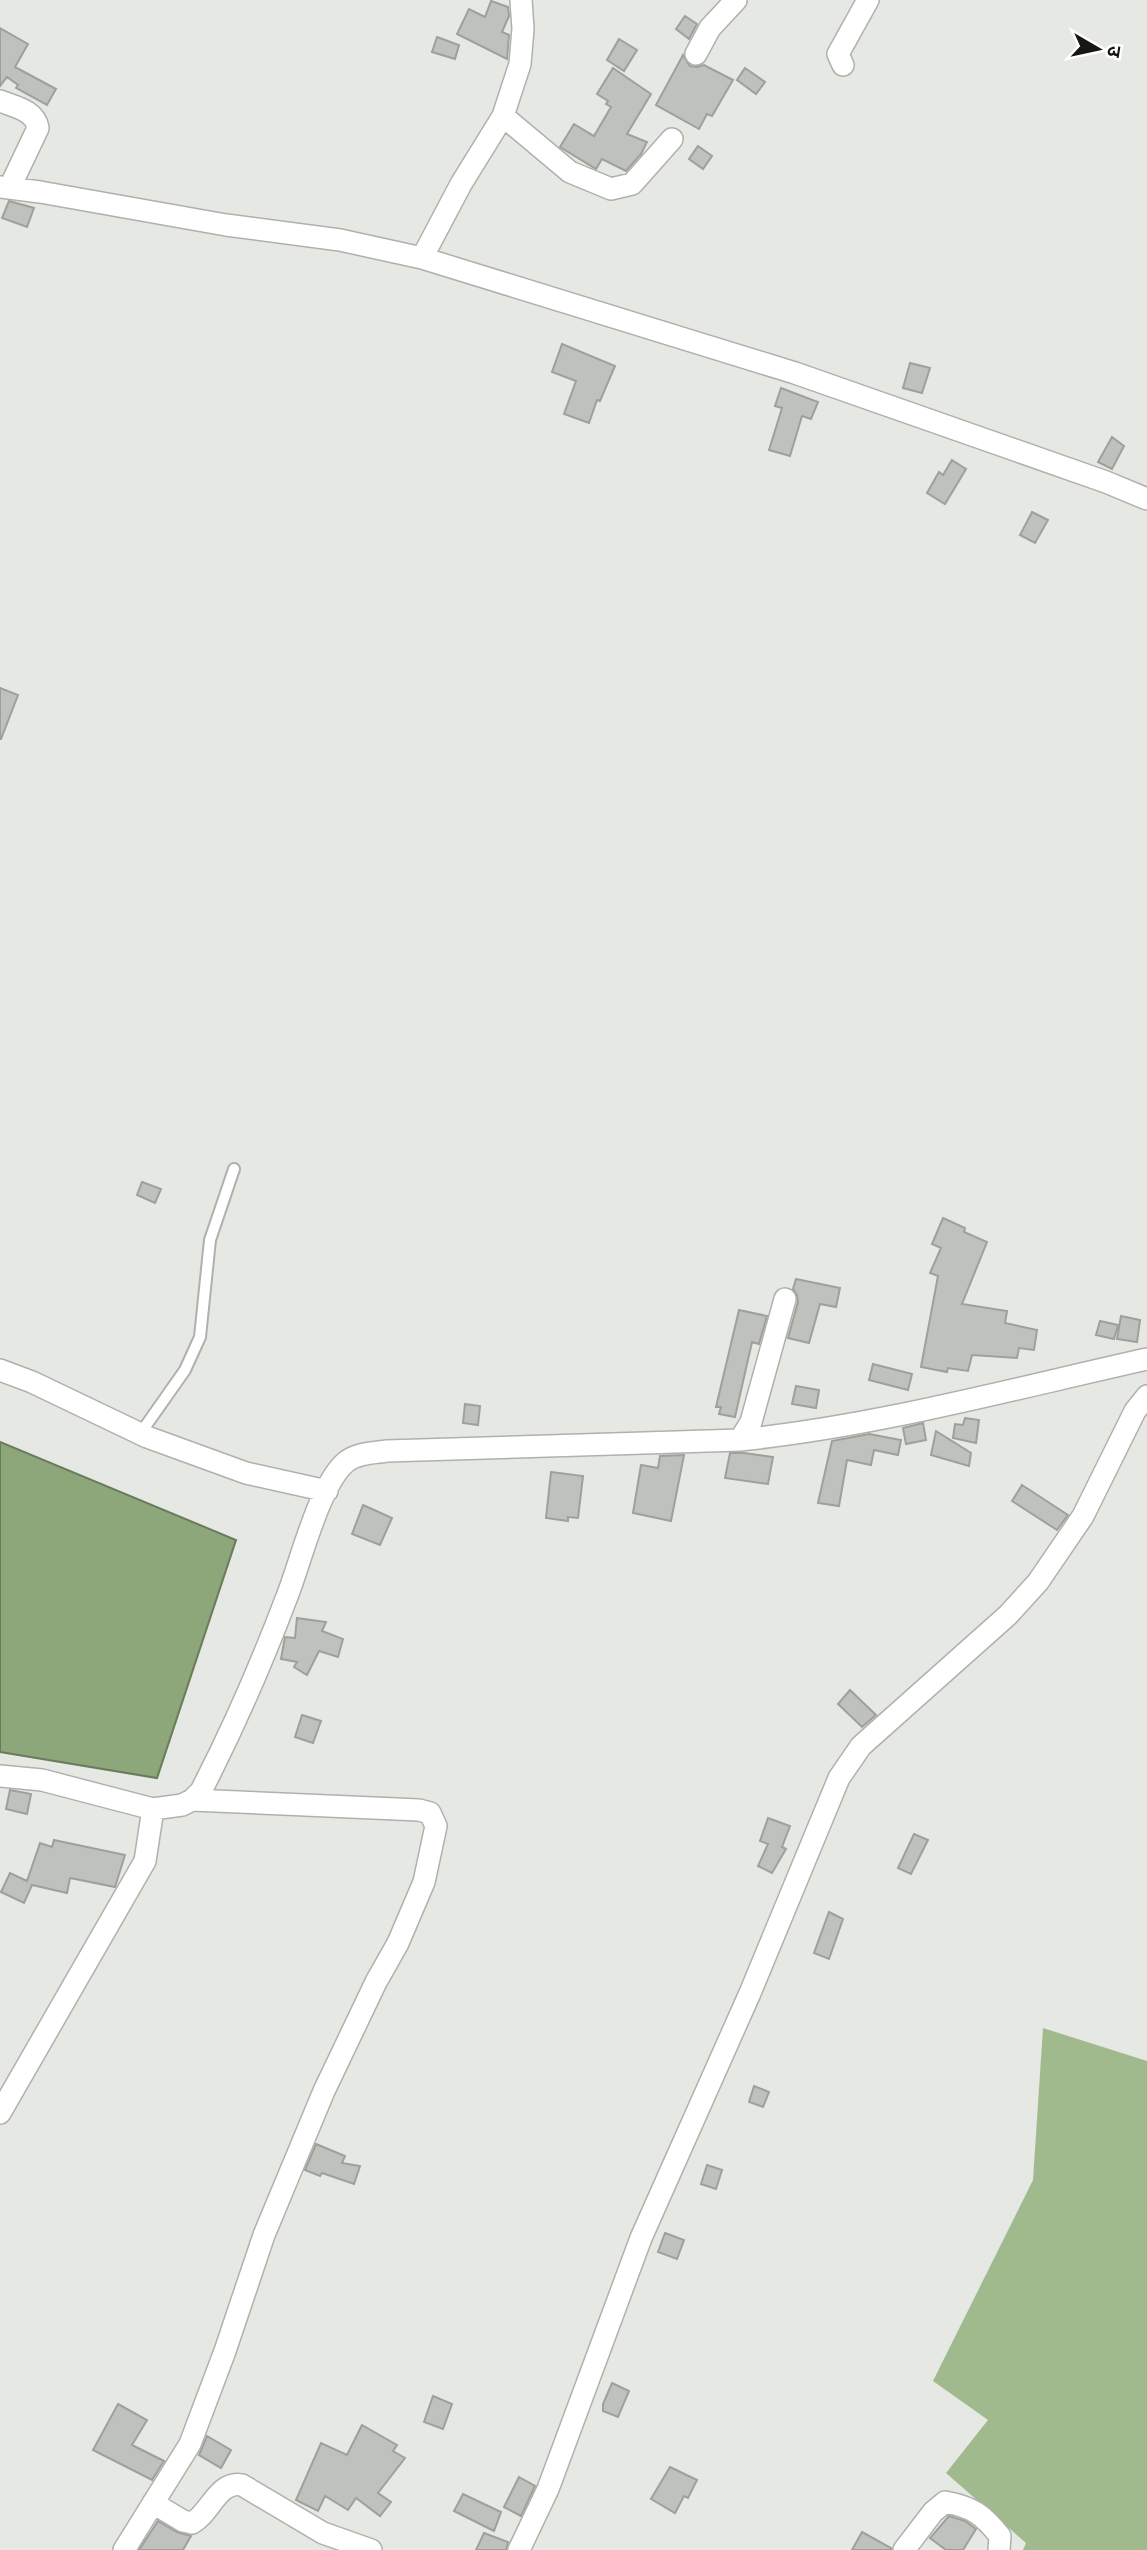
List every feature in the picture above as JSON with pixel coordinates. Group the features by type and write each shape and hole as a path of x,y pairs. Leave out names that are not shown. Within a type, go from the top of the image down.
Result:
{"street":[{"path":"422,258 461,184 503,116 520,64 523,29 521,0"},
{"path":"696,54 710,28 736,0"},
{"path":"843,65 838,54 868,0"},
{"path":"0,101 27,111 36,121 38,128 5,187 226,225 340,240 422,258 795,373 1106,482 1147,499"},
{"path":"503,116 570,172 611,189 632,184 672,139"},
{"path":"740,1440 751,1422 785,1299"},
{"path":"0,1776 42,1780 153,1809 182,1805 191,1800 205,1782 253,1681 327,1491 346,1462 359,1455 387,1451 740,1440 792,1434 858,1423 1147,1359"},
{"path":"0,1370 32,1382 140,1434 246,1473 327,1491"},
{"path":"519,2550 548,2488 640,2238 750,1993 839,1778 856,1753 1007,1615 1038,1581 1083,1516 1135,1411 1147,1396"},
{"path":"124,2550 190,2444 274,2211 324,2091 376,1982 398,1943 424,1882 436,1826 430,1813 419,1810 191,1800"},
{"path":"0,2113 145,1861 153,1809"},
{"path":"153,2504 183,2521 192,2523 200,2518 230,2485 242,2485 323,2533 371,2550"},
{"path":"904,2550 933,2512 945,2502 965,2505 985,2518 1000,2536 999,2550"}],"lane":[{"path":"140,1434 185,1370 200,1337 209,1248 234,1169"}],"shaded area":[{"path":"0,1442 236,1540 157,1778 0,1752"},
{"path":"1043,2028 1147,2061 1147,2550 1023,2550 1026,2543 946,2473 988,2420 933,2381 1033,2180"}],"building":[{"path":"491,1 508,7 509,16 502,32 509,35 507,59 457,34 469,9 485,17"},
{"path":"685,16 697,24 689,39 676,29"},
{"path":"0,28 28,44 15,67 56,89 47,105 16,88 18,85 7,77 0,86"},
{"path":"437,37 459,45 455,59 432,52"},
{"path":"619,39 637,50 624,71 607,60"},
{"path":"683,55 690,66 704,65 733,80 712,116 707,114 699,129 656,105"},
{"path":"613,68 651,94 627,134 647,142 641,154 626,171 602,159 596,169 560,147 574,124 594,136 611,107 606,104 608,101 597,94"},
{"path":"745,68 765,82 756,94 737,80"},
{"path":"698,146 712,156 703,169 689,159"},
{"path":"9,201 34,208 27,227 2,218"},
{"path":"562,344 615,366 600,401 597,400 589,423 564,414 576,381 552,372"},
{"path":"910,363 930,368 922,393 903,388"},
{"path":"781,388 818,402 811,419 802,416 790,456 769,450 782,408 775,406"},
{"path":"1112,437 1124,446 1112,469 1098,462"},
{"path":"952,460 966,469 945,504 927,493 939,472 943,475"},
{"path":"1032,512 1048,520 1035,543 1020,535"},
{"path":"0,688 18,695 1,739 0,739"},
{"path":"142,1182 161,1189 155,1203 137,1195"},
{"path":"943,1218 965,1228 964,1232 987,1242 962,1304 1007,1311 1005,1323 1037,1330 1034,1350 1019,1348 1017,1358 972,1355 968,1371 948,1368 947,1372 921,1367 938,1276 930,1273 941,1248 932,1244"},
{"path":"796,1279 840,1288 836,1307 820,1304 809,1343 788,1338 798,1302 793,1289"},
{"path":"739,1310 767,1316 759,1344 752,1342 735,1417 719,1414 721,1407 716,1407"},
{"path":"1121,1316 1140,1320 1137,1342 1117,1339"},
{"path":"1100,1321 1118,1325 1114,1339 1096,1335"},
{"path":"873,1364 912,1374 908,1390 869,1380"},
{"path":"796,1386 819,1390 816,1408 792,1404"},
{"path":"465,1404 480,1406 478,1425 463,1423"},
{"path":"965,1418 979,1420 976,1443 953,1438 955,1424 963,1425"},
{"path":"923,1423 926,1440 906,1444 903,1428"},
{"path":"936,1431 971,1453 969,1466 931,1455"},
{"path":"869,1434 901,1440 898,1455 874,1450 871,1465 847,1460 839,1506 818,1503 832,1441"},
{"path":"730,1453 773,1457 768,1484 725,1478"},
{"path":"684,1455 671,1521 633,1513 641,1465 658,1468 660,1456"},
{"path":"551,1472 583,1476 578,1518 568,1517 568,1521 546,1518"},
{"path":"1022,1485 1068,1515 1057,1530 1012,1501"},
{"path":"363,1505 392,1518 380,1545 352,1534"},
{"path":"297,1618 326,1622 322,1631 343,1639 338,1657 319,1651 307,1675 294,1667 297,1662 281,1659 285,1637 295,1638"},
{"path":"850,1690 876,1715 862,1727 838,1704"},
{"path":"302,1715 321,1721 313,1743 295,1737"},
{"path":"10,1790 31,1794 27,1814 6,1809"},
{"path":"768,1818 790,1826 782,1847 786,1849 772,1873 758,1866 768,1844 760,1841"},
{"path":"914,1834 928,1840 911,1874 898,1868"},
{"path":"54,1840 125,1855 115,1887 70,1878 67,1893 32,1885 24,1903 1,1892 10,1873 27,1881 40,1843 52,1847"},
{"path":"829,1912 843,1919 829,1959 814,1953"},
{"path":"754,2086 769,2092 763,2107 749,2102"},
{"path":"316,2144 345,2156 342,2163 360,2166 354,2184 305,2170"},
{"path":"707,2165 722,2170 716,2189 701,2184"},
{"path":"665,2233 684,2240 677,2259 658,2252"},
{"path":"612,2383 629,2391 618,2417 603,2411 603,2404"},
{"path":"433,2396 452,2404 443,2429 424,2422"},
{"path":"118,2404 147,2420 132,2445 164,2461 152,2480 93,2450"},
{"path":"362,2425 397,2445 393,2451 405,2458 378,2493 391,2502 380,2516 356,2498 348,2510 325,2496 318,2511 296,2500 321,2443 347,2455"},
{"path":"207,2436 231,2450 221,2468 199,2455"},
{"path":"670,2467 697,2480 688,2498 684,2496 675,2513 651,2499"},
{"path":"519,2477 535,2486 521,2516 504,2507"},
{"path":"463,2494 501,2512 494,2531 454,2511"},
{"path":"949,2516 965,2521 976,2529 963,2550 946,2550 930,2538"},
{"path":"158,2521 177,2532 191,2536 183,2550 139,2550"},
{"path":"862,2532 891,2548 891,2550 852,2550"},
{"path":"484,2533 508,2542 506,2550 476,2550"}]}
